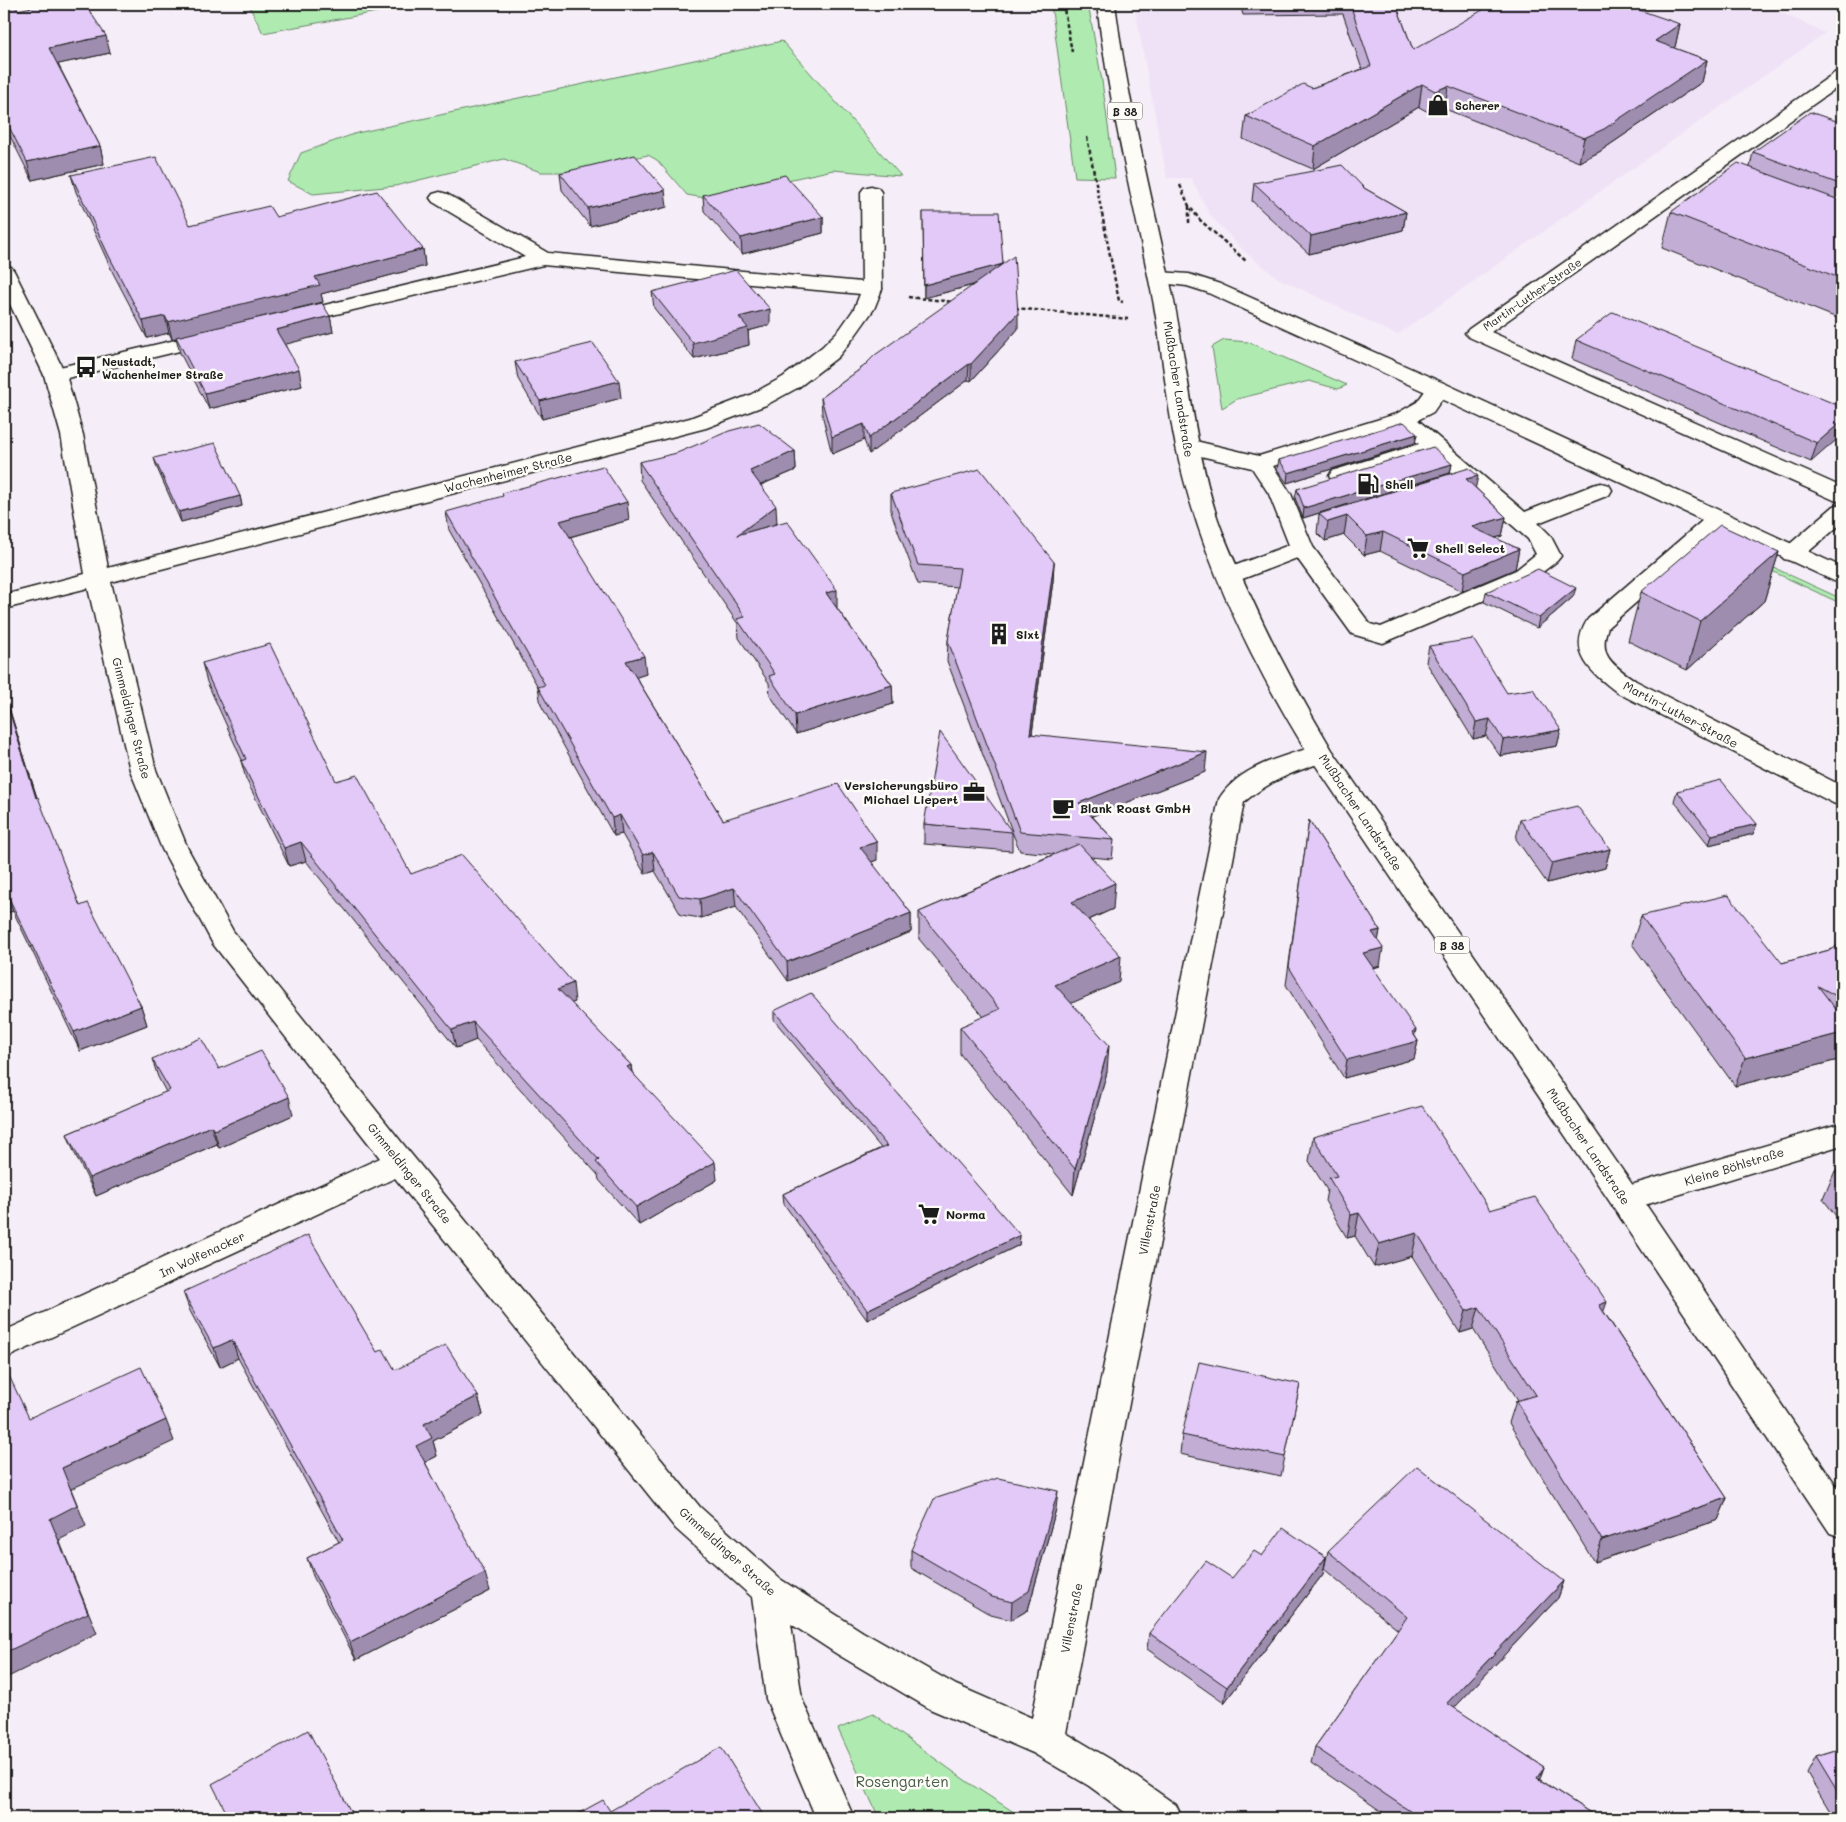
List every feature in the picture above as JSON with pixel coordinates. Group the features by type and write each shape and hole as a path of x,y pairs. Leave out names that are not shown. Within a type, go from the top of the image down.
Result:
{"street":[{"name":"Mußbacher Landstraße","path":"1106,4 1112,54 1168,320 1187,446 1206,518 1229,576 1282,687 1321,754 1625,1199 1842,1522"},
{"name":"Martin-Luther-Straße","path":"1842,76 1706,182 1476,333 1842,495"},
{"name":"Wachenheimer Straße","path":"4,602 698,423 758,400 791,382 830,352 847,334 864,309 871,291 871,192"},
{"path":"440,198 543,259"},
{"path":"275,323 543,259 871,291"},
{"name":"Gimmeldinger Straße","path":"4,271 55,375 72,435 98,577 142,770 174,849 223,937 400,1162 688,1518 768,1590 850,1643 943,1697 1046,1741 1102,1774 1163,1818"},
{"path":"1159,278 1189,280 1213,288 1438,389 1842,576"},
{"path":"55,375 237,332"},
{"path":"1260,463 1404,419 1425,407 1438,389"},
{"path":"1187,446 1260,463 1299,489 1304,534 1361,629 1383,635 1524,575 1548,556 1538,535 1404,419"},
{"path":"1299,489 1436,446"},
{"path":"1444,485 1471,476"},
{"path":"1523,521 1601,490"},
{"path":"1792,554 1842,511"},
{"name":"Martin-Luther-Straße","path":"1718,519 1597,624 1591,637 1591,652 1601,667 1627,687 1842,797"},
{"path":"1229,576 1304,534"},
{"name":"Villenstraße","path":"1046,1741 1232,800 1249,783 1272,770 1321,754"},
{"name":"Kleine Böhlstraße","path":"1625,1199 1842,1134"},
{"name":"Im Wolfenacker","path":"4,1346 400,1162"},
{"path":"768,1590 784,1699 835,1818"}],"path":[{"path":"1178,180 1189,206 1200,220 1250,265"},
{"path":"871,291 957,302"},
{"path":"1014,308 1130,320 1168,320"}],"shaded area":[{"name":"Scherer","path":"1134,4 1762,4 1825,33 1397,335 1278,278 1245,252 1210,215 1191,178 1167,178"}],"green space":[{"path":"248,4 420,4 263,33"},
{"path":"1051,4 1088,4 1102,81 1115,178 1075,177"},
{"path":"782,41 901,176 833,170 705,198 687,195 657,160 648,155 565,172 541,172 504,159 395,186 313,194 288,181 301,153 357,133"},
{"path":"1224,340 1248,342 1347,385 1338,389 1309,381 1237,399 1222,408 1212,347"},
{"path":"1746,555 1842,599 1842,604 1746,559"},
{"name":"Rosengarten","path":"873,1714 969,1783 1023,1818 879,1818 838,1729"}],"building":[{"path":"4,4 14,4 18,10 46,4 85,4 106,36 49,48 100,146 27,162 4,117"},
{"path":"1350,4 1396,4 1413,50 1493,4 1622,4 1680,24 1655,41 1707,60 1604,129 1584,138 1448,86 1435,91 1422,84 1315,146 1246,116 1303,84 1312,88 1371,66"},
{"path":"1810,112 1842,123 1842,185 1753,152"},
{"path":"635,155 665,190 588,208 560,173"},
{"path":"156,157 190,225 269,206 276,217 377,191 423,249 315,277 320,285 168,322 165,316 143,321 109,256 71,175"},
{"path":"1738,163 1842,201 1842,279 1671,212"},
{"path":"1342,165 1364,188 1406,212 1311,236 1254,183"},
{"path":"785,175 823,217 741,238 703,195"},
{"path":"923,212 999,212 1003,264 924,285"},
{"path":"1014,256 1018,313 971,364 869,438 864,424 832,437 821,398 863,367 875,355"},
{"path":"736,270 770,309 739,317 748,328 693,343 652,292"},
{"path":"322,303 330,316 276,330 299,369 205,393 176,337"},
{"path":"1613,312 1842,407 1842,421 1817,443 1576,340"},
{"path":"593,343 619,381 540,401 515,362"},
{"path":"1404,422 1417,434 1288,473 1279,460"},
{"path":"759,423 795,451 750,471 776,506 737,535 787,521 837,590 826,593 892,685 795,715 769,676 775,674 737,619 745,617 639,462 677,453 729,431"},
{"path":"215,443 240,496 179,512 154,458"},
{"path":"1433,447 1452,464 1304,508 1297,489"},
{"path":"603,466 627,502 560,521 644,656 626,661 723,820 838,784 877,842 860,847 911,913 787,962 734,888 700,899 679,896 653,852 643,855 620,815 612,818 538,687 545,685 446,512 503,496 502,493"},
{"path":"1469,468 1478,476 1466,479 1506,517 1472,527 1519,549 1465,572 1383,532 1367,536 1347,516 1328,522 1319,514"},
{"path":"980,469 1054,562 1030,734 1207,752 1079,803 1114,840 1020,832 948,641 960,568 918,565 891,493"},
{"path":"1720,525 1779,552 1700,621 1641,592"},
{"path":"1538,569 1576,588 1539,618 1486,592"},
{"path":"1473,639 1507,693 1533,689 1561,730 1503,740 1490,719 1476,722 1429,646"},
{"path":"270,644 336,781 357,775 411,874 462,855 573,983 558,989 631,1065 627,1067 715,1162 636,1207 596,1162 599,1160 473,1022 452,1030 301,842 284,848 241,761 246,759 202,663"},
{"path":"4,694 36,798 38,797 80,906 88,903 141,1006 74,1032 6,892 4,892"},
{"path":"940,732 1012,832 924,824"},
{"path":"1721,780 1757,824 1712,835 1677,791"},
{"path":"1577,806 1610,849 1552,863 1520,820"},
{"path":"1309,820 1380,930 1372,932 1383,948 1363,953 1416,1030 1412,1032 1418,1041 1347,1060 1289,967"},
{"path":"1079,844 1115,883 1072,902 1121,956 1055,985 1109,1045 1075,1169 960,1027 1000,1009 919,912"},
{"path":"1728,895 1782,963 1833,949 1842,940 1842,999 1818,986 1842,1017 1842,1033 1745,1058 1641,916"},
{"name":"Norma","path":"811,993 1020,1235 867,1310 783,1194 887,1146 774,1011"},
{"path":"201,1038 219,1069 261,1051 289,1097 214,1130 211,1126 89,1178 67,1134 170,1090 152,1059"},
{"path":"1422,1106 1490,1210 1535,1197 1607,1302 1599,1305 1727,1498 1602,1540 1516,1401 1536,1395 1479,1307 1466,1311 1417,1233 1379,1244 1359,1213 1351,1215 1329,1178 1337,1176 1313,1137"},
{"path":"1842,1169 1842,1180 1835,1171"},
{"path":"308,1235 377,1352 383,1349 395,1370 446,1345 478,1396 424,1424 432,1438 416,1446 485,1573 350,1643 307,1558 343,1540 232,1340 214,1348 183,1292"},
{"path":"1199,1362 1300,1384 1285,1457 1182,1435"},
{"path":"4,1365 29,1418 141,1367 166,1420 62,1468 77,1505 50,1519 88,1613 4,1653"},
{"path":"1417,1466 1564,1581 1447,1703 1544,1767 1537,1778 1598,1818 1420,1818 1315,1747 1407,1617 1328,1551"},
{"path":"998,1478 1058,1491 1029,1591 1012,1602 992,1597 911,1550 934,1499"},
{"path":"1283,1528 1326,1557 1227,1687 1149,1633 1206,1561 1232,1578 1254,1551 1262,1556"},
{"path":"308,1730 354,1818 229,1818 212,1784"},
{"path":"721,1747 765,1818 570,1818 603,1800 610,1811"},
{"path":"1842,1748 1842,1799 1816,1756"}],"place":[{"name":"Scherer","path":"1438,105"},
{"name":"Neustadt, Wachenheimer Straße","path":"86,367"},
{"name":"Shell","path":"1368,484"},
{"name":"Shell Select","path":"1418,548"},
{"name":"Sixt","path":"999,634"},
{"name":"Versicherungsbüro Michael Liepert","path":"974,792"},
{"name":"Blank Roast GmbH","path":"1063,808"},
{"name":"Norma","path":"929,1214"}]}
